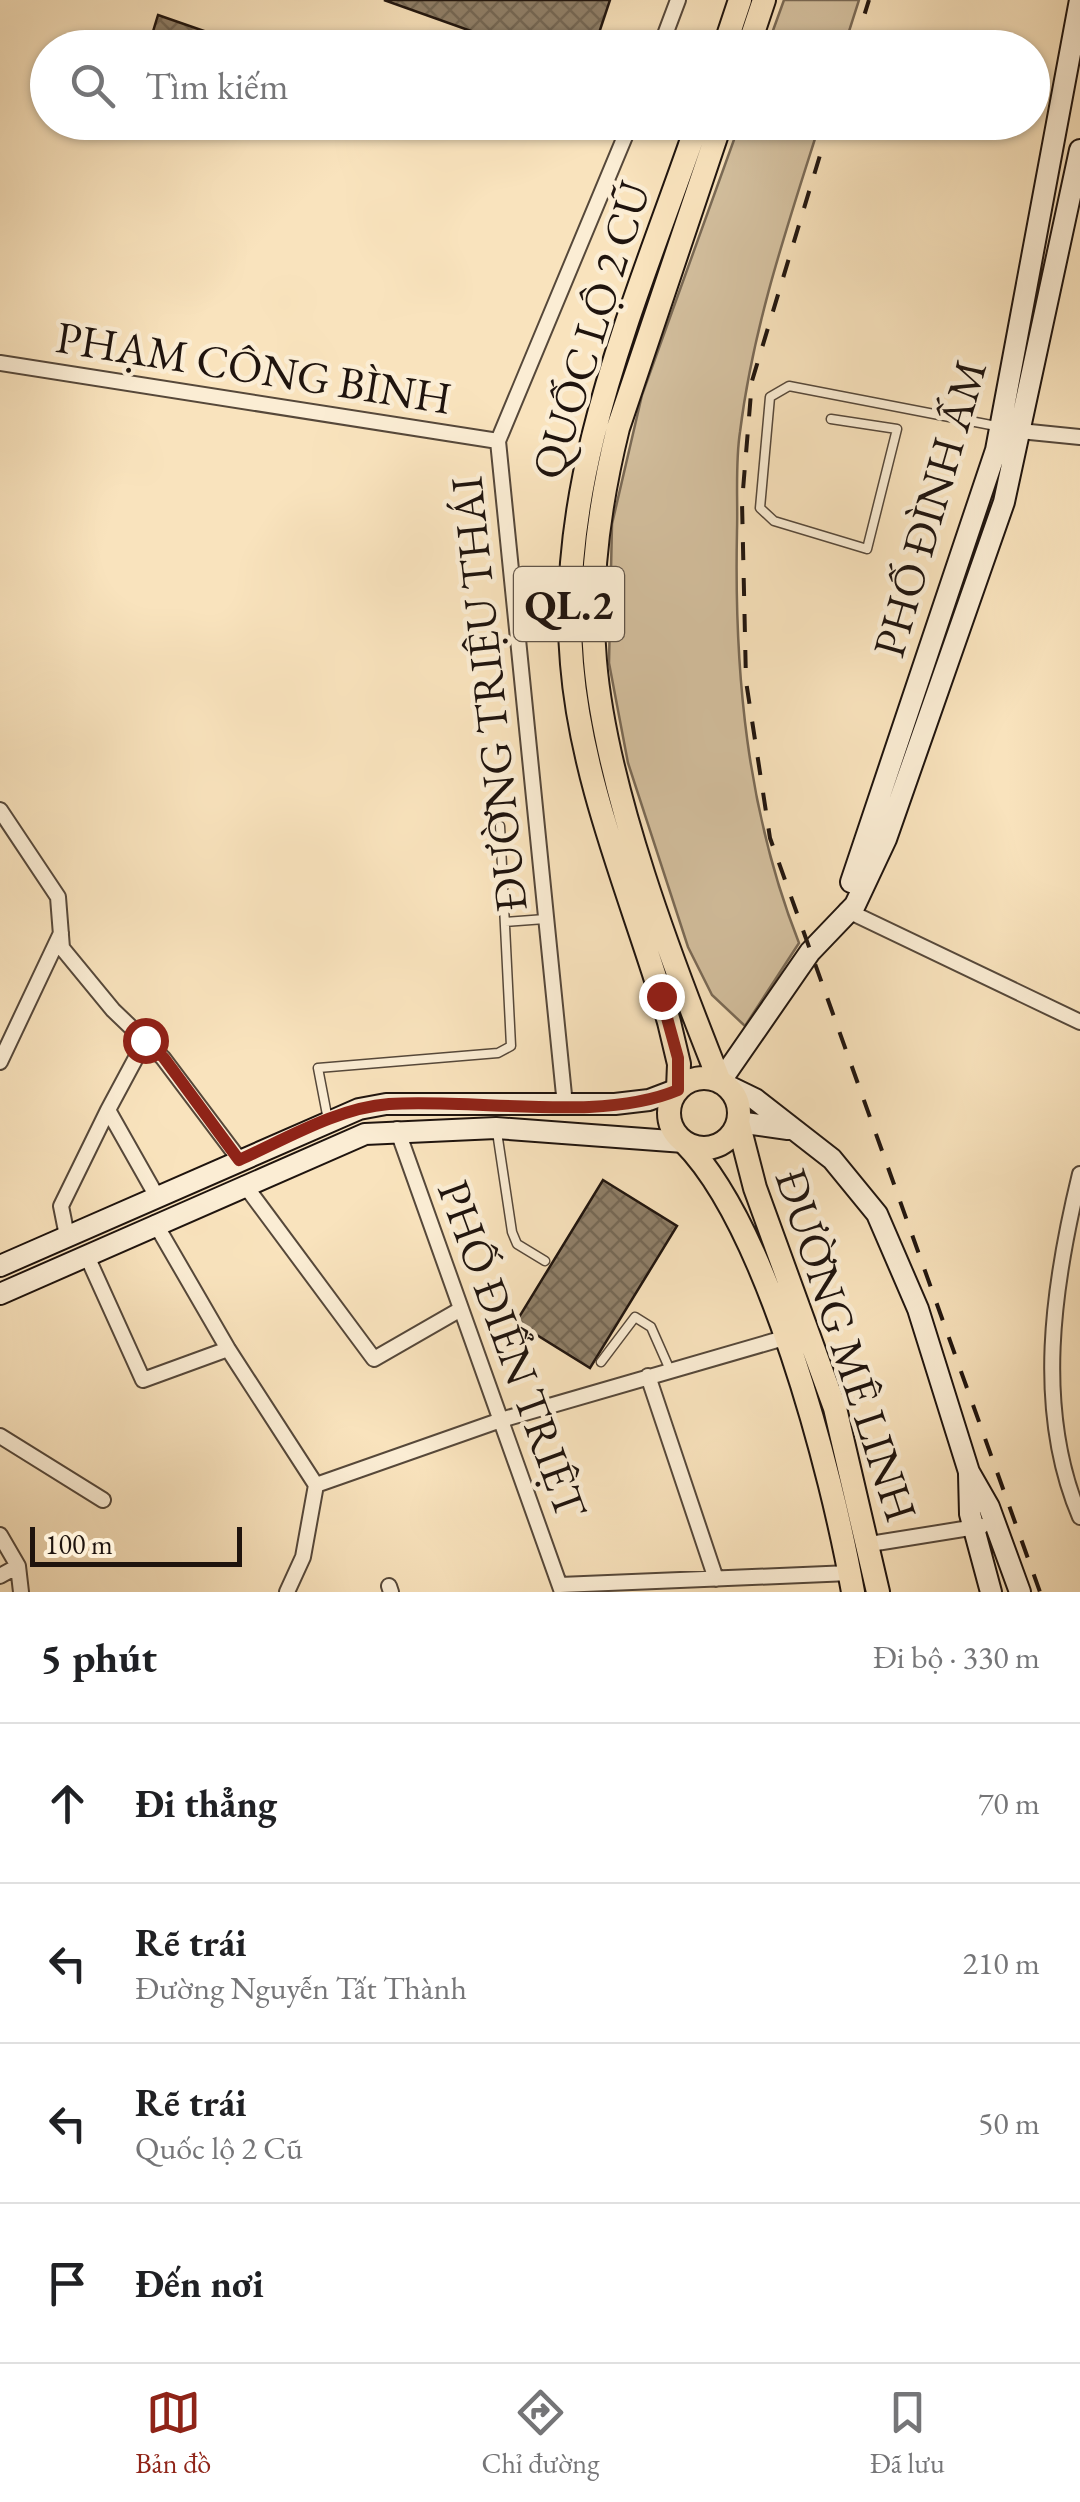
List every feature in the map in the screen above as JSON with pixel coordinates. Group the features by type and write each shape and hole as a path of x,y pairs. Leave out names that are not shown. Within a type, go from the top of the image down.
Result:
{"main road":[{"path":"730,30 740,0"},
{"path":"754,30 764,0"},
{"name":"PHỐ ĐÌNH ẤM","path":"720,1082 810,952 846,910 855,905 886,838 1004,502 1011,429 1080,0"},
{"name":"QUỐC LỘ 2 CŨ","path":"678,1090 680,1070 672,1034 587,750 572,666 569,602 573,533 590,445 692,140"},
{"name":"QUỐC LỘ 2 CŨ","path":"715,140 618,428 596,546 594,617 603,712 621,791 720,1082"},
{"name":"PHỐ ĐÌNH ẤM","path":"1011,429 1080,150"},
{"path":"0,1266 328,1120 386,1104 632,1103 678,1090 698,1079 720,1082 756,1099 851,1177 884,1228 918,1309 969,1472 996,1524 1020,1592"},
{"name":"QL.2","path":"720,1082 736,1099 738,1122"},
{"name":"QL.2","path":"678,1090 669,1118 684,1142"},
{"path":"0,1294 338,1144 397,1130 496,1128 684,1142 700,1148 716,1146 730,1136 738,1122 795,1131"},
{"name":"ĐƯỜNG MÊ LINH","path":"738,1122 755,1188 835,1408 870,1544 878,1592"},
{"name":"ĐƯỜNG MÊ LINH","path":"684,1142 710,1170 726,1199 784,1338 828,1480 851,1582"},
{"path":"969,1472 973,1528 988,1592"}],"street":[{"path":"667,30 678,0"},
{"name":"ĐƯỜNG TRIỆU THÁI","path":"565,1105 498,441 623,140"},
{"name":"PHẠM CÔNG BÌNH","path":"0,362 498,441"},
{"path":"1011,429 1080,437"},
{"path":"0,810 58,898 62,948 164,1058 239,1160"},
{"path":"846,910 1080,1022"},
{"path":"1,1057 61,932"},
{"path":"67,1236 61,1206 145,1040"},
{"path":"108,1110 156,1195"},
{"name":"PHỐ ĐIỂN TRIỆT","path":"397,1130 561,1589"},
{"path":"1080,1174 1053,1308 1055,1434 1080,1518"},
{"path":"244,1184 374,1359 461,1309"},
{"path":"155,1223 228,1349 316,1484 303,1557 287,1592"},
{"path":"86,1254 144,1380 228,1349"},
{"path":"316,1484 501,1420 784,1338"},
{"path":"648,1376 716,1578"},
{"path":"0,1436 103,1500"},
{"path":"870,1544 996,1524"},
{"path":"0,1534 18,1566 21,1592"},
{"path":"0,1576 18,1566"},
{"path":"561,1589 716,1578 851,1582"}],"lane":[{"path":"831,419 897,429 867,549 774,521 760,508 770,397 789,386 1011,429"},
{"path":"328,1120 318,1068 508,1050 512,1042 500,826"},
{"path":"505,922 545,920"},
{"path":"496,1128 512,1232 517,1244 544,1261"},
{"path":"601,1362 635,1317 651,1327 670,1370"}],"shaded area":[{"path":"784,0 859,0 849,30 773,30"},
{"path":"734,140 815,140 753,353 738,444 738,637 747,741 767,843 799,943 745,1026 712,995 688,947 628,763 609,663 612,524 642,395"}],"building":[{"path":"384,0 610,0 600,30 468,30"},
{"path":"158,15 201,30 153,30"},
{"path":"603,1180 677,1226 590,1368 516,1322"}],"railway":[{"path":"860,30 869,0"},
{"path":"825,140 752,381 742,502 746,681 770,838 1040,1592"}],"route":[{"path":"145,1040 164,1058 239,1160 328,1120 386,1104 614,1104 664,1096 678,1090 680,1075 661,996"}]}
